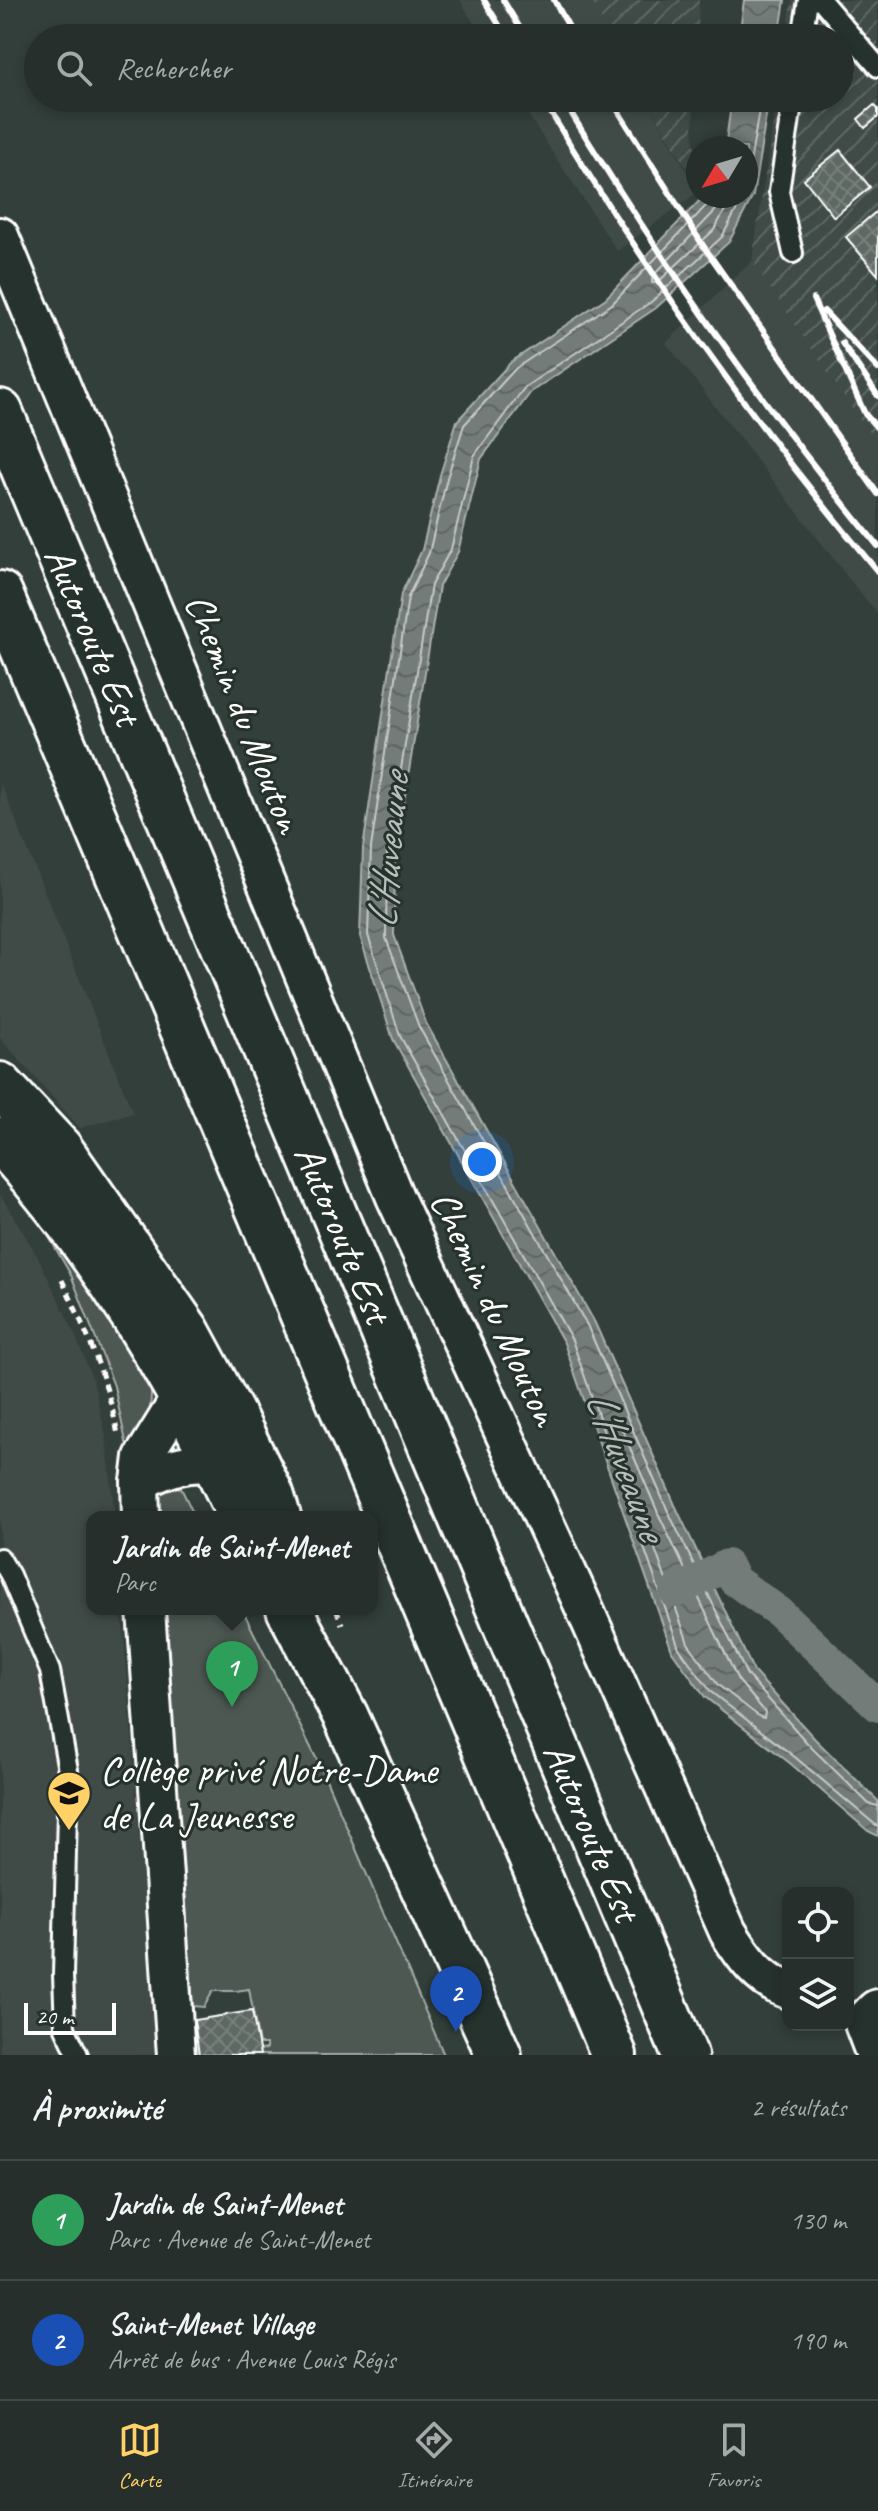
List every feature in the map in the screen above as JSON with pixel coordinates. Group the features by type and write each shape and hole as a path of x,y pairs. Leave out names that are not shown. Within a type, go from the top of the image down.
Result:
{"main road":[{"name":"Autoroute Est","path":"0,412 685,2055"},
{"name":"Autoroute Est","path":"0,594 614,2055"},
{"path":"0,1085 60,1149 187,1331 235,1420 276,1511"},
{"path":"0,1140 100,1264 181,1396 238,1511"},
{"path":"292,1615 346,1717 499,2055"},
{"path":"311,1615 346,1717"}],"street":[{"name":"Chemin du Mouton","path":"0,236 395,1197 581,1601 728,1932 749,1964 782,1988"},
{"path":"140,1500 143,1457 181,1396"},
{"path":"140,1500 161,1470 193,1462 215,1464"},
{"path":"146,1615 176,2055"}],"lane":[{"path":"804,24 808,0"},
{"path":"821,0 841,24"},
{"path":"854,39 878,67"},
{"path":"791,112 779,192 793,253"},
{"path":"0,1558 50,1671 68,1770 63,1975 65,2028 78,2055"}],"path":[{"path":"57,1269 82,1322 112,1400 119,1441"}],"shaded area":[{"path":"460,0 591,0 604,24 474,24"},
{"path":"591,0 699,0 698,24 604,24"},
{"path":"792,0 878,0 878,443 752,261 775,112 854,112 854,24 788,24"},
{"path":"526,112 654,112 686,170 686,201 617,251"},
{"path":"654,112 694,112 694,136 686,136 686,167"},
{"path":"752,261 834,292 878,333 878,613 666,343"},
{"path":"0,784 133,1113 80,1128 0,1038"},
{"name":"Collège privé Notre-Dame de La Jeunesse","path":"0,1194 39,1259 72,1328 93,1380 106,1437 114,1511 86,1511 86,1615 122,1615 156,2055 0,2055"},
{"path":"31,1206 86,1275 151,1386 146,1423 129,1456 114,1386 71,1275"},
{"path":"156,1484 181,1488 192,1511 158,1511"},
{"path":"165,1615 245,1615 323,1772 444,2055 260,2055 259,2050 266,2049 266,2044 259,2044 249,1989 213,1991 204,2007 193,2006"}],"water":[{"path":"744,0 785,0 781,24 741,24"},
{"path":"730,112 767,112 758,165 758,136 727,136"},
{"name":"L'Huveaune","path":"692,208 747,208 729,242 656,308 531,392 481,459 458,552 439,586 395,857 394,935 426,1023 595,1323 675,1505 754,1672 815,1739 878,1801 878,1836 705,1697 672,1651 564,1343 393,1039 360,936 363,848 401,594 422,550 457,421 511,362 606,298"}],"building":[{"path":"874,105 878,109 878,117 865,128 858,119"},
{"path":"840,150 870,187 834,217 804,179"},
{"path":"878,210 878,275 846,237"},
{"path":"252,2011 260,2055 199,2055 194,2020"}],"waterway":[{"path":"675,1592 727,1565 734,1580 779,1612 878,1706"}],"railway":[{"path":"484,0 499,24"},
{"path":"503,0 518,24"},
{"path":"554,0 567,24"},
{"path":"551,112 701,342 787,459 878,572"},
{"path":"571,112 712,328 878,546"},
{"path":"619,112 702,244 878,494"},
{"path":"813,299 865,414 878,429"},
{"path":"824,311 878,369"},
{"path":"842,343 878,396"}],"place":[{"name":"Jardin de Saint-Menet","path":"232,1707"},
{"name":"Collège privé Notre-Dame de La Jeunesse","path":"69,1832"},
{"name":"Saint-Menet Village","path":"456,2032"}]}
